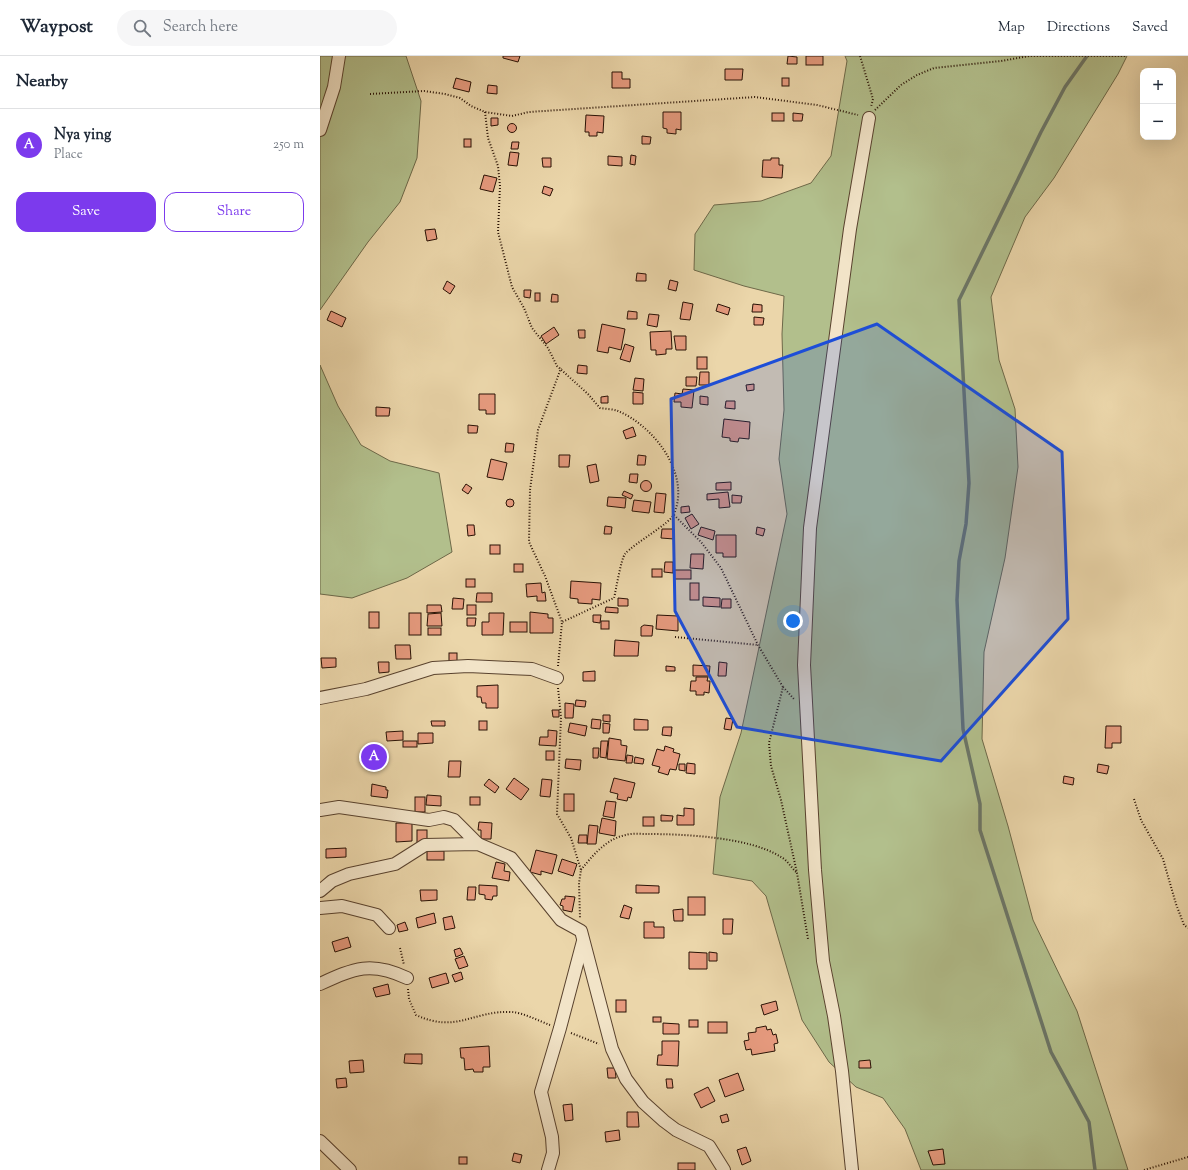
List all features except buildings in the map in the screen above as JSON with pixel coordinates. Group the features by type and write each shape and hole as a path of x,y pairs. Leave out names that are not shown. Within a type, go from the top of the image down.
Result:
{"street":[{"path":"320,130 334,87 339,56"},
{"path":"852,1170 842,1071 834,1016 823,961 815,870 804,665 810,528 850,229 869,118"},
{"path":"320,698 366,689 433,668 468,666 532,670 557,678"},
{"path":"320,810 339,807 428,820 444,817 454,820 478,844 510,858 561,920 582,935 612,1049 626,1078 643,1102 676,1130 710,1146 724,1170"},
{"path":"320,892 332,881 349,874 395,864 425,845 478,844"},
{"path":"320,908 342,906 376,915 389,928"},
{"path":"548,1170 553,1153 552,1137 541,1092 560,1028 582,935"},
{"path":"320,984 348,971 372,968 388,969 407,978"},
{"path":"320,1141 350,1170"}],"path":[{"path":"860,56 872,99 869,118"},
{"path":"869,118 880,104 901,85 917,74 934,68 1001,61 1029,56 1125,56"},
{"path":"370,94 417,91 446,94 460,98 471,106 485,112 512,116 529,112 755,98 817,105 869,118"},
{"path":"485,112 488,138 498,166 500,186 498,232 512,287 524,308 532,328 561,368 600,408 618,411 640,424 662,448 675,471 679,493 674,515 624,555 614,598 562,622"},
{"path":"561,368 538,430 530,490 529,542 545,576 562,622 557,678 561,717 557,814 571,838 581,870 579,883 582,935"},
{"path":"581,870 593,854 606,844 625,835 660,834 705,837 746,843 781,857 797,873 781,800 771,766 770,743 784,687 758,645 721,568 702,542 674,515"},
{"path":"675,637 758,645"},
{"path":"1134,799 1141,820 1163,859 1181,918 1188,928"},
{"path":"400,948 407,978 409,999 416,1015 431,1022 446,1024 493,1013 513,1012 560,1028 612,1049"},
{"path":"1144,1170 1188,1157"}],"highlighted area":[{"path":"877,324 1062,452 1068,619 941,761 737,727 675,611 671,399"}],"green space":[{"path":"320,56 406,56 421,101 417,158 400,202 368,242 320,310"},
{"path":"845,56 1127,56 1118,74 1054,178 1025,217 991,297 999,360 1015,409 1018,467 1005,558 984,652 982,739 1008,826 1033,920 1077,1011 1128,1170 921,1170 905,1129 883,1098 856,1087 829,1062 802,1020 766,896 752,881 713,874 720,797 741,733 787,514 779,459 784,410 782,334 784,296 744,286 694,270 695,234 714,205 761,201 811,183 831,156 847,61"},
{"path":"320,365 338,406 361,445 390,461 439,473 452,552 407,578 352,598 320,594"}],"waterway":[{"path":"1087,56 1065,87 1041,132 959,300 969,483 966,524 959,561 957,600 963,729 980,804 980,830 1051,1052 1089,1122 1095,1170"}],"place":[{"name":"Nya ying","path":"374,757"}]}
